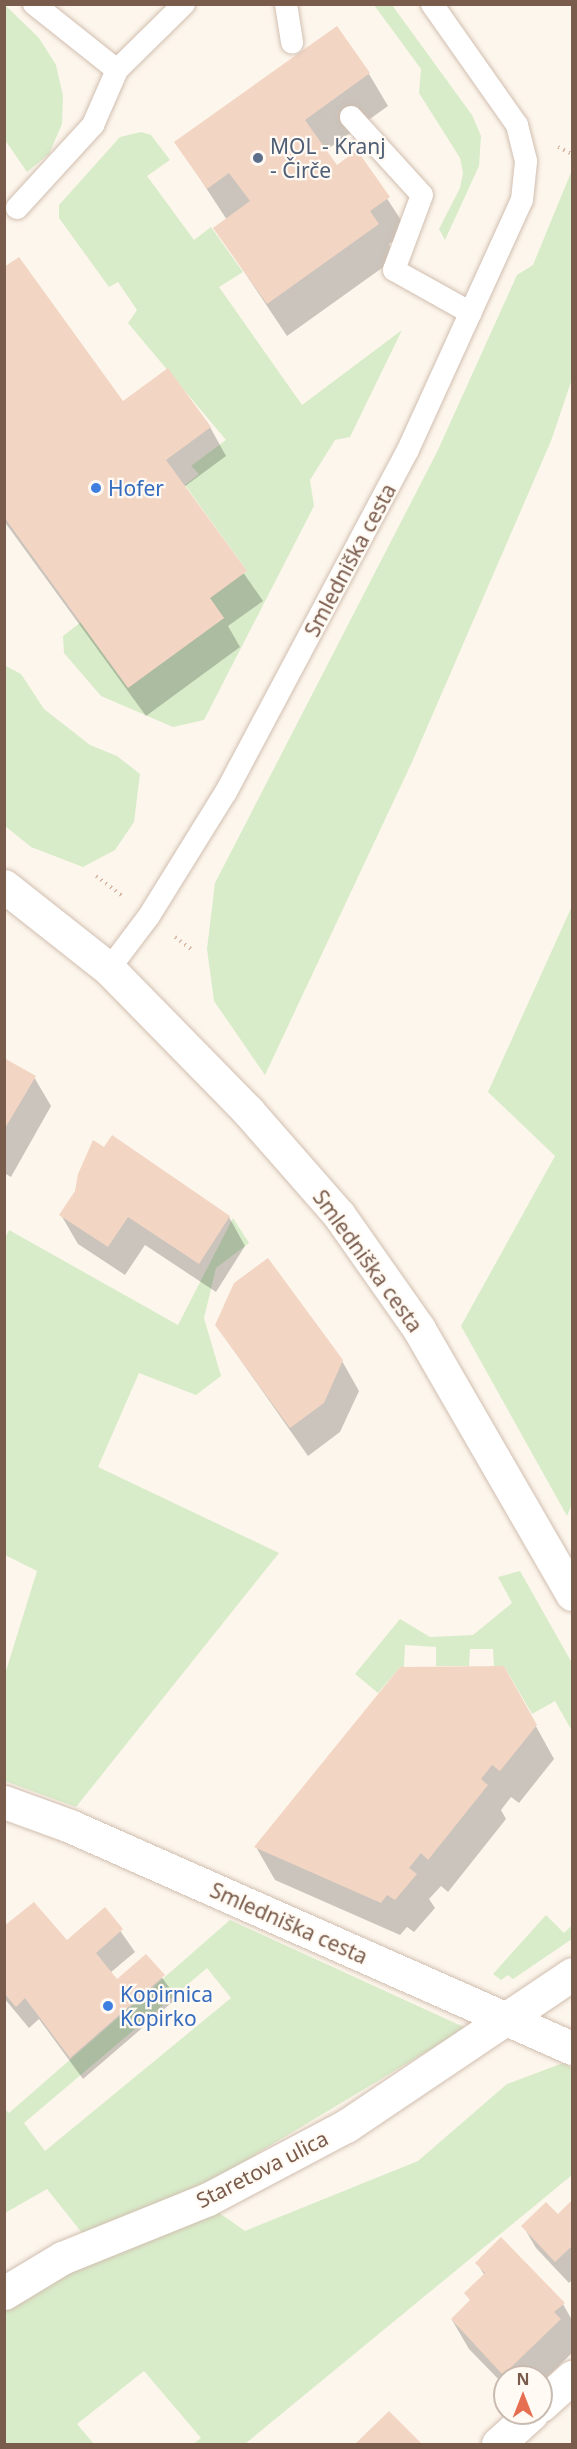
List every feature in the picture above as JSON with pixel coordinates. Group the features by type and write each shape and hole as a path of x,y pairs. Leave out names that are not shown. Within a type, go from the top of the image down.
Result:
{"street":[{"name":"Smledniška cesta","path":"4,886 109,969 248,1111 339,1215 419,1329 573,1594"},
{"name":"Smledniška cesta","path":"4,1802 70,1826 573,2048"},
{"name":"Staretova ulica","path":"4,2293 62,2258 208,2199 346,2126 573,1974"},
{"path":"553,2394 573,2376"},
{"path":"498,2445 519,2425"}],"lane":[{"path":"34,4 117,70"},
{"path":"17,208 93,125 117,70 184,4"},
{"path":"286,4 292,43"},
{"name":"Smledniška cesta","path":"109,969 149,916 226,792 407,452 522,200 526,161 517,125 432,4"},
{"path":"351,117 422,195 394,270 471,313"}],"green space":[{"path":"5,5 39,38 56,65 63,96 62,124 49,154 27,172 5,140"},
{"path":"374,5 392,5 472,115 481,136 479,166 445,240 439,229 460,188 463,173 460,158 419,93 421,69"},
{"path":"141,132 151,135 170,160 147,176 194,240 211,227 243,272 219,287 302,405 402,330 350,437 335,440 310,480 314,506 204,720 173,727 101,696 64,653 63,636 81,622 129,687 224,618 210,598 247,571 185,485 199,474 191,466 226,440 128,323 137,310 118,282 109,287 59,218 59,205 120,137"},
{"path":"572,170 572,379 551,441 412,762 265,1075 214,1001 207,949 215,883 437,452 517,275 533,265"},
{"path":"4,665 21,674 44,709 90,745 117,756 140,774 134,822 115,850 83,867 31,847 5,826"},
{"path":"572,906 572,1504 567,1516 461,1326 555,1156 488,1092"},
{"path":"233,1218 249,1243 216,1268 204,1318 221,1376 196,1395 139,1373 98,1467 279,1553 76,1807 5,1781 5,1674 37,1571 5,1555 5,1238 9,1230 178,1325"},
{"path":"520,1571 572,1663 572,1731 555,1701 532,1714 504,1666 494,1666 493,1649 470,1649 469,1666 436,1666 436,1647 405,1645 404,1667 400,1667 378,1693 355,1674 400,1619 430,1637 473,1635 512,1603 498,1577"},
{"path":"546,1915 564,1933 572,1925 572,1939 513,1979 508,1975 501,1980 493,1974"},
{"path":"230,1920 466,2028 218,2177 83,2234 47,2189 5,2213 4,2108 9,2113","holes":["207,1968 231,1998 45,2151 24,2123"]},
{"path":"563,2063 572,2068 572,2175 245,2444 193,2444 201,2438 144,2371 77,2424 94,2444 5,2444 4,2302 49,2277 215,2210 245,2231 418,2161 507,2084"}],"building":[{"name":"MOL - Kranj - Čirče","path":"337,26 370,73 305,120 337,165 357,150 390,197 370,211 379,224 267,304 213,228 250,201 229,173 207,189 174,142"},
{"name":"Hofer","path":"19,257 123,401 168,368 211,427 166,460 247,571 210,598 224,618 128,688 4,517 4,267"},
{"path":"4,1058 36,1076 4,1130"},
{"path":"112,1135 230,1216 199,1264 128,1217 108,1247 59,1215 75,1191 78,1174 93,1140 104,1147"},
{"path":"268,1258 343,1360 324,1403 290,1428 215,1325 234,1283"},
{"path":"504,1666 537,1725 500,1771 492,1765 481,1779 488,1785 428,1860 421,1853 409,1868 417,1874 395,1900 387,1895 381,1903 254,1847 400,1667"},
{"path":"34,1902 67,1940 105,1907 123,1929 96,1953 117,1979 146,1954 165,1975 70,2058 25,1998 16,2007 4,1993 4,1926"},
{"path":"572,2200 572,2246 555,2262 521,2226 546,2202 558,2214"},
{"path":"501,2237 565,2303 554,2312 561,2319 513,2365 494,2365 451,2319 470,2300 464,2293 485,2273 475,2263"},
{"path":"389,2411 422,2444 355,2444"}],"place":[{"name":"MOL - Kranj - Čirče","path":"258,158"},
{"name":"Hofer","path":"96,488"},
{"name":"Kopirnica Kopirko","path":"108,2006"}]}
